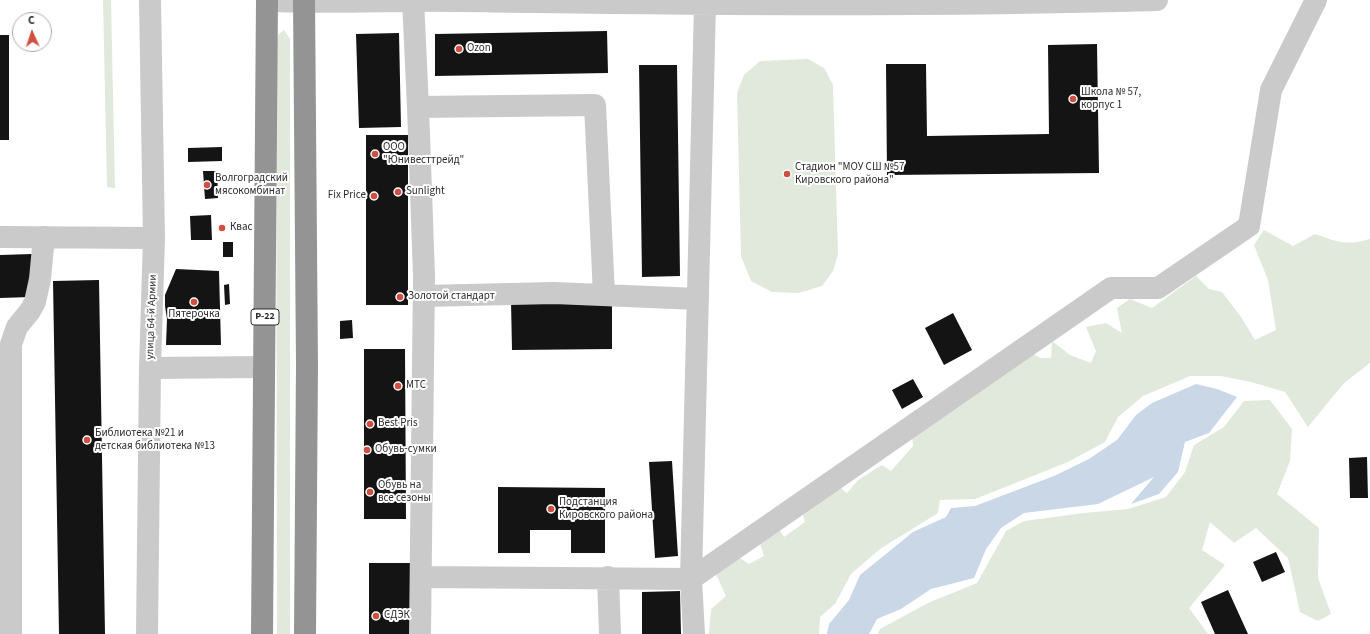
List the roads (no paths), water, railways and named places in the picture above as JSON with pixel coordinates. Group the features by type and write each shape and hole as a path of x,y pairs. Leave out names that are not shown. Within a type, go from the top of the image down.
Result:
{"highway":[{"name":"Р-22","path":"262,634 267,0"},
{"path":"304,1 307,357 305,634"}],"street":[{"name":"улица 64-й Армии","path":"147,634 150,368 154,238 150,0"},
{"path":"267,0 413,0 705,4 1156,0"},
{"path":"413,0 424,296 420,634"},
{"path":"421,577 691,579 1111,288 1158,288 1249,226 1271,90 1316,0"},
{"path":"694,634 691,579 705,4"},
{"path":"418,107 595,105 604,295"},
{"path":"0,237 154,238"},
{"path":"11,634 11,344 17,327 30,311 35,302 40,279 44,237"},
{"path":"424,296 554,293 698,299"},
{"path":"150,368 264,367"},
{"path":"608,578 610,634"}],"water":[{"path":"1196,384 1217,389 1237,397 1209,433 1185,442 1178,472 1159,494 1131,504 1154,477 1098,504 1024,513 1001,528 986,549 974,578 931,589 901,609 877,619 869,634 827,634 829,624 849,600 860,575 913,532 946,517 951,508 975,506 1054,476 1089,459 1117,440 1136,415 1152,403"}],"place":[{"name":"Ozon","path":"459,49"},
{"name":"Школа № 57, корпус 1","path":"1073,99"},
{"name":"ООО \"Юнивесттрейд\"","path":"375,154"},
{"name":"Стадион \"МОУ СШ №57 Кировского района\"","path":"787,174"},
{"name":"Волгоградский мясокомбинат","path":"207,185"},
{"name":"Sunlight","path":"398,192"},
{"name":"Fix Price","path":"374,196"},
{"name":"Квас","path":"222,228"},
{"name":"Золотой стандарт","path":"400,297"},
{"name":"Пятерочка","path":"194,302"},
{"name":"МТС","path":"398,386"},
{"name":"Best Pris","path":"370,424"},
{"name":"Библиотека №21 и детская библиотека №13","path":"87,440"},
{"name":"Обувь-сумки","path":"367,450"},
{"name":"Обувь на все сезоны","path":"370,492"},
{"name":"Подстанция Кировского района","path":"551,509"},
{"name":"СДЭК","path":"376,616"}]}
